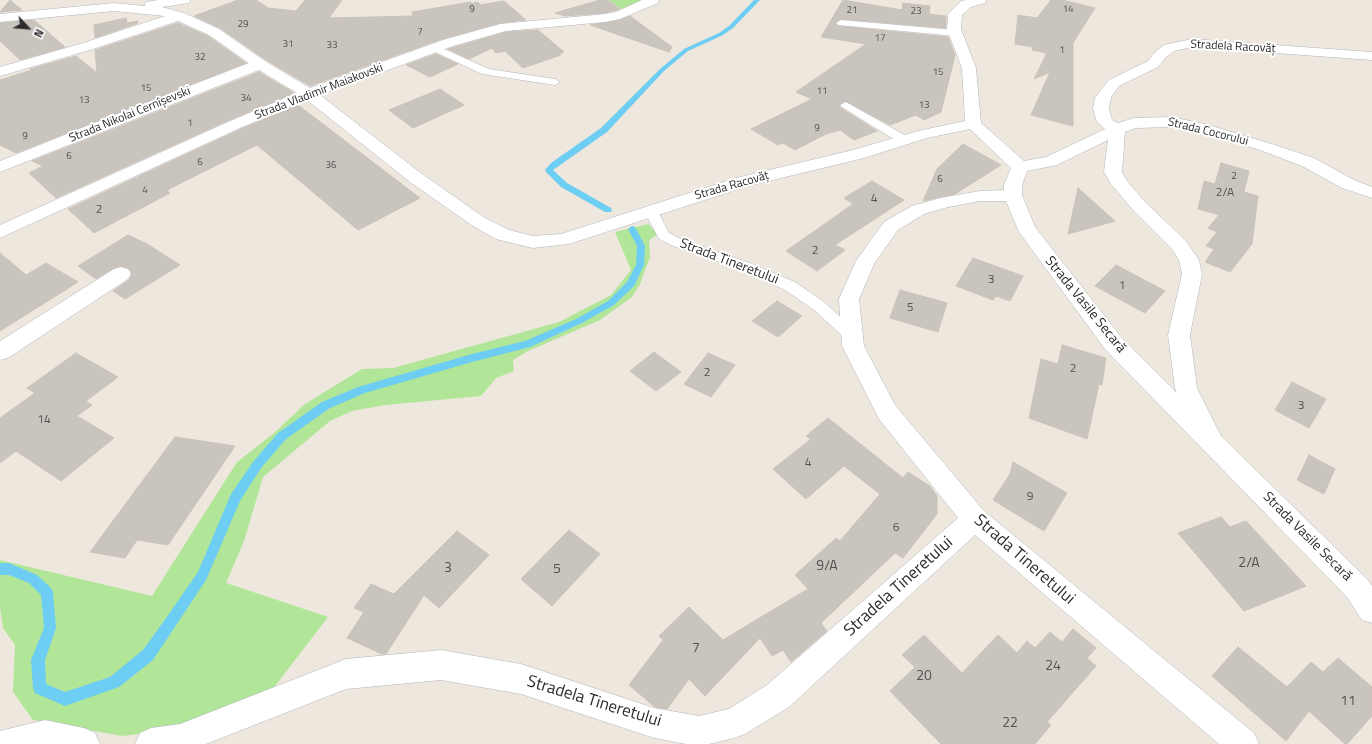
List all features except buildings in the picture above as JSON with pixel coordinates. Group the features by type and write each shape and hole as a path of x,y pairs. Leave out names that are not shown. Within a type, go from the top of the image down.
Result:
{"street":[{"path":"51,12 87,0"},
{"path":"0,18 116,5 184,0"},
{"name":"Strada Vladimir Maiakovski","path":"0,232 234,125 309,94 435,48 488,30 506,26 580,21 620,15 653,0"},
{"path":"980,0 966,4 955,14 954,29 969,68 974,124 1020,167 1013,185 1012,195"},
{"name":"Strada Racovăț","path":"116,5 162,11 179,16 214,32 260,64 309,94 416,178 497,232 503,235 533,242 562,240 742,182 858,154 924,134 974,124"},
{"path":"0,72 85,47 179,16"},
{"name":"Stradela Racovăț","path":"1117,129 1105,122 1101,109 1102,97 1114,83 1153,64 1160,55 1170,48 1179,45 1192,43 1216,44 1372,56"},
{"name":"Strada Nikolai Cernîșevski","path":"0,168 100,126 260,64"},
{"name":"Strada Cocorului","path":"1020,167 1050,161 1087,145 1117,129 1134,123 1158,121 1199,127 1266,147 1308,162 1348,184 1372,193"},
{"name":"Strada Vasile Secară","path":"1117,129 1113,172 1125,190 1139,206 1179,245 1189,260 1192,274 1179,335 1186,388 1211,440"},
{"name":"Strada Vasile Secară","path":"1012,195 1026,228 1113,343 1367,593"},
{"name":"Strada Tineretului","path":"1012,195 980,196 946,202 918,210 891,226 866,261 849,299 853,346 887,412 974,519 1243,744"},
{"path":"0,352 122,274"},
{"name":"Stradela Tineretului","path":"151,744 180,739 346,674 441,665 521,679 654,723 699,731 734,723 778,696 974,519"},
{"path":"6,744 46,735 84,744"}],"lane":[{"path":"841,23 955,33"},
{"path":"435,48 486,72 555,82"},
{"path":"846,105 904,140"},
{"name":"Strada Tineretului","path":"652,211 664,236 678,243 745,266 790,286 819,306 853,337"}],"green space":[{"path":"609,0 642,0 621,9"},
{"path":"648,224 658,234 649,240 650,257 640,284 632,297 600,320 528,351 513,360 514,371 496,378 481,396 385,405 352,411 330,421 263,477 244,541 226,583 328,617 272,690 179,729 122,736 33,720 13,692 15,645 3,628 0,607 0,560 152,596 237,462 273,434 305,404 362,369 393,368 559,322 611,295 631,270 615,232"}],"waterway":[{"path":"608,210 564,185 549,170 604,130 662,70 686,50 721,34 731,27 757,0"},
{"path":"0,569 9,569 33,579 47,592 50,628 38,660 40,688 65,699 114,682 148,655 169,625 202,576 235,498 257,465 282,436 326,405 362,390 472,358 527,344 579,321 611,303 631,284 640,265 641,246 632,229"}]}
